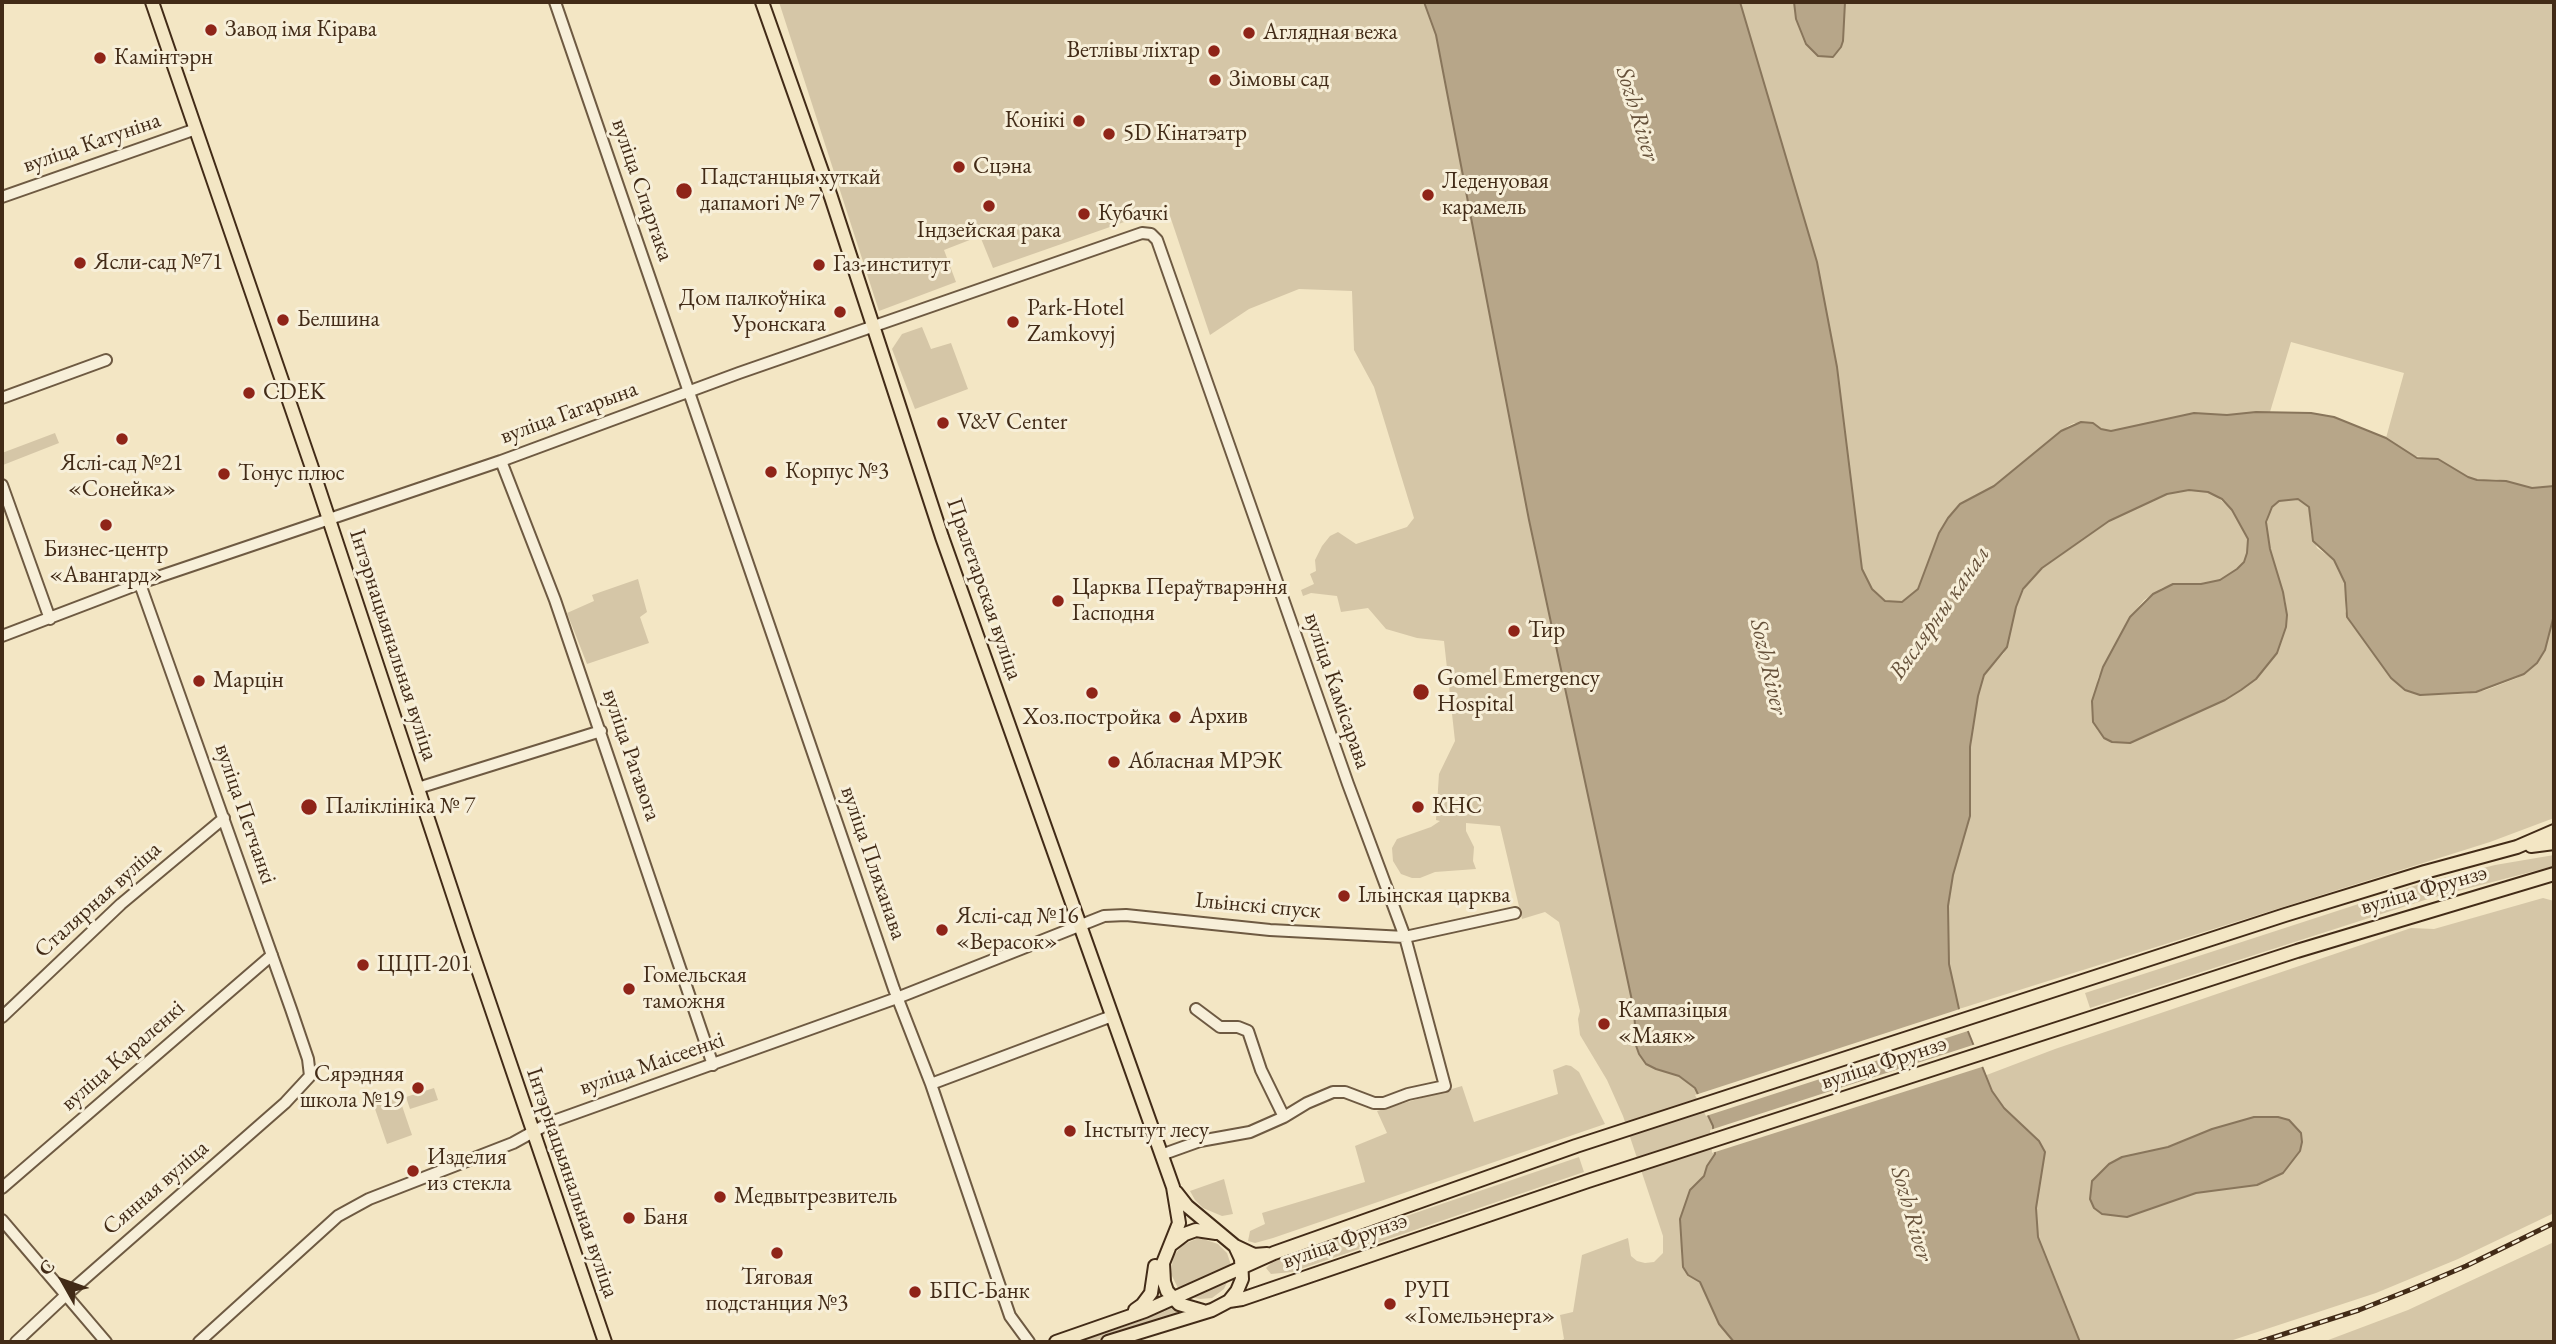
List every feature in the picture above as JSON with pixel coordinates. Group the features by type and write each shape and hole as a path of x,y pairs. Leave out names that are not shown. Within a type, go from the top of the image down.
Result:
{"main road":[{"name":"Інтэрнацыянальная вуліца","path":"152,2 329,518 605,1342"},
{"name":"Пралетарская вуліца","path":"762,2 831,197 942,537 1173,1187 1179,1223 1162,1273 1167,1291 1173,1298"},
{"name":"вуліца Фрунзэ","path":"1056,1342 1117,1322 1275,1253 1576,1146 2285,915 2517,847 2554,831"},
{"path":"2517,847 2554,844"},
{"name":"вуліца Фрунзэ","path":"1108,1342 1212,1310 1229,1301 1242,1299 1588,1181 2092,1017 2309,947 2554,874"},
{"name":"Пралетарская вуліца","path":"1173,1187 1187,1206 1235,1246"},
{"name":"вуліца Фрунзэ","path":"1117,1322 1142,1305 1150,1293 1154,1283 1157,1255 1171,1227 1176,1204"},
{"path":"1168,1249 1175,1240 1196,1230 1220,1234"},
{"path":"1235,1246 1254,1255 1275,1253"},
{"path":"1229,1301 1242,1279 1243,1266 1235,1246"},
{"path":"1173,1298 1187,1308 1203,1311"}],"street":[{"name":"вуліца Спартака","path":"555,2 688,392"},
{"name":"вуліца Катуніна","path":"2,197 196,130"},
{"name":"вуліца Гагарына","path":"2,636 140,584 501,461 688,392 1142,233 1151,234"},
{"name":"вуліца Камісарава","path":"1151,234 1157,240 1348,784 1405,937 1445,1086 1374,1104 1345,1092 1333,1092 1283,1117"},
{"path":"2,398 106,360"},
{"name":"вуліца Пляханава","path":"688,392 1010,1317 1029,1342"},
{"name":"вуліца Рагавога","path":"501,461 555,600 601,731 713,1065"},
{"path":"2,485 50,619"},
{"name":"вуліца Петчанкі","path":"140,584 308,1059"},
{"path":"418,788 601,731"},
{"name":"Сталярная вуліца","path":"2,1017 121,904 224,818"},
{"name":"Ільінскі спуск","path":"1082,925 1104,916 1120,915 1270,930 1405,937 1515,913"},
{"name":"вуліца Маісеенкі","path":"199,1342 273,1273 338,1216 354,1206 513,1143 551,1122 897,998 1082,925"},
{"name":"вуліца Караленкі","path":"2,1188 272,956"},
{"path":"1161,1155 1200,1141 1250,1132 1283,1117 1261,1070 1248,1031 1238,1027 1220,1027 1196,1009"},
{"path":"931,1084 1112,1016"},
{"name":"Сянная вуліца","path":"16,1342 295,1094 310,1076 308,1059"},
{"path":"2,1220 106,1342"}],"shaded area":[{"path":"779,2 1424,2 1436,35 1529,520 1634,1010 1635,1026 1632,1034 1651,1067 1679,1076 1695,1088 1713,1126 1715,1154 1704,1175 1690,1190 1680,1219 1682,1264 1685,1272 1700,1282 1719,1324 1734,1342 1558,1342 1564,1339 1560,1315 1573,1312 1582,1255 1628,1238 1631,1256 1637,1261 1654,1262 1663,1253 1663,1236 1623,1116 1607,1080 1580,1035 1580,1011 1559,922 1545,912 1522,919 1500,826 1466,823 1466,831 1474,847 1473,861 1476,869 1435,872 1412,878 1401,874 1393,861 1392,848 1397,839 1440,821 1436,820 1439,774 1455,741 1444,641 1417,638 1386,629 1368,608 1341,612 1337,596 1311,593 1303,596 1301,590 1314,584 1310,574 1316,571 1315,560 1330,536 1338,532 1356,544 1407,527 1414,518 1374,387 1354,350 1352,291 1299,289 1249,309 1210,335 1167,207 993,268 980,236 944,250 956,282 879,311"},
{"path":"1740,2 2554,2 2554,486 2532,488 2496,479 2477,480 2459,473 2444,462 2413,456 2386,438 2404,373 2291,342 2270,412 2183,415 2111,431 2074,423 2068,426 1994,486 1960,504 1939,533 1918,589 1902,602 1885,601 1872,589 1862,569 1837,367 1817,262"},
{"path":"922,327 931,349 951,343 968,389 915,409 892,349 902,334"},
{"path":"55,433 59,443 3,465 2,453"},
{"path":"2200,490 2215,495 2232,510 2248,539 2244,561 2220,580 2201,584 2179,583 2162,588 2144,600 2130,617 2098,678 2092,712 2098,731 2130,743 2225,700 2256,679 2286,603 2270,549 2266,529 2268,517 2272,507 2279,501 2298,499 2309,507 2311,533 2317,548 2334,560 2345,583 2345,611 2351,624 2376,654 2391,678 2405,690 2420,695 2465,694 2486,690 2517,678 2531,669 2547,643 2554,615 2554,818 2490,842 1959,1009 1949,964 1946,924 1953,875 1970,816 1969,767 1973,727 1980,685 1984,675 2004,653 2019,597 2034,574 2116,517 2167,494"},
{"path":"638,579 647,612 640,617 649,643 587,664 567,613 594,601 592,595"},
{"path":"2554,855 2554,866 2431,898 2090,1008 2085,993 2423,883 2495,865"},
{"path":"2543,898 2554,901 2554,1213 2458,1259 2376,1293 2227,1342 2080,1342 2038,1237 2036,1208 2045,1152 2039,1141 1997,1100 1984,1076 2055,1049 2411,928 2434,929"},
{"path":"1566,1065 1579,1072 1605,1124 1273,1238 1255,1243 1248,1241 1250,1231 1265,1224 1262,1213 1365,1182 1355,1146 1387,1133 1377,1111 1462,1086 1474,1122 1558,1094 1553,1070"},
{"path":"434,1088 438,1100 410,1109 406,1097"},
{"path":"399,1097 412,1135 387,1144 374,1106"},
{"path":"1579,1157 1584,1172 1292,1272 1271,1274 1266,1268 1272,1262"},
{"path":"1224,1179 1233,1214 1222,1216 1203,1208 1190,1191"},
{"path":"1196,1239 1218,1244 1227,1253 1231,1265 1179,1290 1171,1274 1173,1257 1182,1245"},
{"path":"2554,1242 2554,1342 2323,1342 2408,1310"},
{"path":"1229,1278 1224,1289 1212,1298 1190,1297"},
{"path":"1173,1305 1184,1311 1091,1342 1078,1342 1149,1318"}],"water":[{"path":"1424,2 1740,2 1817,262 1837,367 1862,569 1872,589 1885,601 1902,602 1918,589 1939,533 1960,504 1994,486 2061,431 2081,422 2093,423 2101,429 2111,431 2194,413 2311,413 2334,417 2386,438 2417,458 2438,459 2477,480 2506,481 2532,488 2554,486 2554,615 2545,650 2537,663 2524,674 2476,692 2420,695 2405,690 2391,678 2347,617 2345,583 2334,560 2313,541 2309,507 2298,499 2279,501 2272,507 2266,522 2287,615 2277,653 2256,679 2225,700 2130,743 2112,742 2104,738 2093,722 2092,701 2103,667 2130,617 2153,594 2173,584 2201,584 2220,580 2244,562 2248,539 2232,510 2222,499 2208,492 2189,490 2167,494 2109,521 2042,568 2023,589 2007,647 1984,675 1978,696 1970,747 1970,816 1953,875 1948,906 1949,964 1959,1009 1992,1091 2004,1108 2039,1141 2045,1152 2036,1208 2038,1237 2080,1342 1734,1342 1719,1324 1700,1282 1688,1275 1683,1267 1680,1219 1690,1190 1704,1176 1715,1154 1713,1126 1695,1088 1679,1076 1646,1064 1639,1054 1632,1034 1635,1026 1634,1010 1529,520 1436,35"},
{"path":"1794,2 1845,2 1843,41 1833,57 1818,56 1806,44 1796,19"},
{"path":"2254,1117 2289,1120 2301,1133 2300,1151 2283,1173 2257,1185 2196,1193 2127,1217 2102,1214 2094,1208 2090,1199 2092,1181 2109,1164 2122,1157 2168,1147 2212,1129"}],"pier":[{"path":"1963,1008 1971,1030 1706,1116 1695,1095"},
{"path":"1976,1044 1985,1066 1712,1153 1710,1130"}],"railway":[{"path":"2259,1342 2359,1310 2412,1289 2554,1223"}],"place":[{"name":"Завод імя Кірава","path":"211,30"},
{"name":"Аглядная вежа","path":"1249,33"},
{"name":"Ветлівы ліхтар","path":"1214,51"},
{"name":"Камінтэрн","path":"100,58"},
{"name":"Зімовы сад","path":"1215,80"},
{"name":"Конікі","path":"1079,121"},
{"name":"5D Кінатэатр","path":"1109,134"},
{"name":"Сцэна","path":"959,167"},
{"name":"Падстанцыя хуткай дапамогі № 7","path":"684,191"},
{"name":"Леденуовая карамель","path":"1428,195"},
{"name":"Індзейская рака","path":"989,206"},
{"name":"Кубачкі","path":"1084,214"},
{"name":"Ясли-сад №71","path":"80,263"},
{"name":"Газ-институт","path":"819,265"},
{"name":"Дом палкоўніка Уронскага","path":"840,312"},
{"name":"Белшина","path":"283,320"},
{"name":"Park-Hotel Zamkovyj","path":"1013,322"},
{"name":"CDEK","path":"249,393"},
{"name":"V&V Center","path":"943,423"},
{"name":"Яслі-сад №21 «Сонейка»","path":"122,439"},
{"name":"Корпус №3","path":"771,472"},
{"name":"Тонус плюс","path":"224,474"},
{"name":"Бизнес-центр «Авангард»","path":"106,525"},
{"name":"Царква Пераўтварэння Гасподня","path":"1058,601"},
{"name":"Тир","path":"1514,631"},
{"name":"Марцін","path":"199,681"},
{"name":"Gomel Emergency Hospital","path":"1421,692"},
{"name":"Хоз.постройка","path":"1092,693"},
{"name":"Архив","path":"1175,717"},
{"name":"Абласная МРЭК","path":"1114,762"},
{"name":"Паліклініка № 7","path":"309,807"},
{"name":"КНС","path":"1418,807"},
{"name":"Ільінская царква","path":"1344,896"},
{"name":"Яслі-сад №16 «Верасок»","path":"942,930"},
{"name":"ЦЦП-201","path":"363,965"},
{"name":"Гомельская таможня","path":"629,989"},
{"name":"Кампазіцыя «Маяк»","path":"1604,1024"},
{"name":"Сярэдняя школа №19","path":"418,1088"},
{"name":"Інстытут лесу","path":"1070,1131"},
{"name":"Изделия из стекла","path":"413,1171"},
{"name":"Медвытрезвитель","path":"720,1197"},
{"name":"Баня","path":"629,1218"},
{"name":"Тяговая подстанция №3","path":"777,1253"},
{"name":"БПС-Банк","path":"915,1292"},
{"name":"РУП «Гомельэнерга»","path":"1390,1304"}],"water label":[{"name":"Sozh River","path":"1637,114"},
{"name":"Вяслярны канал","path":"1940,613"},
{"name":"Sozh River","path":"1768,667"},
{"name":"Sozh River","path":"1911,1214"}]}
